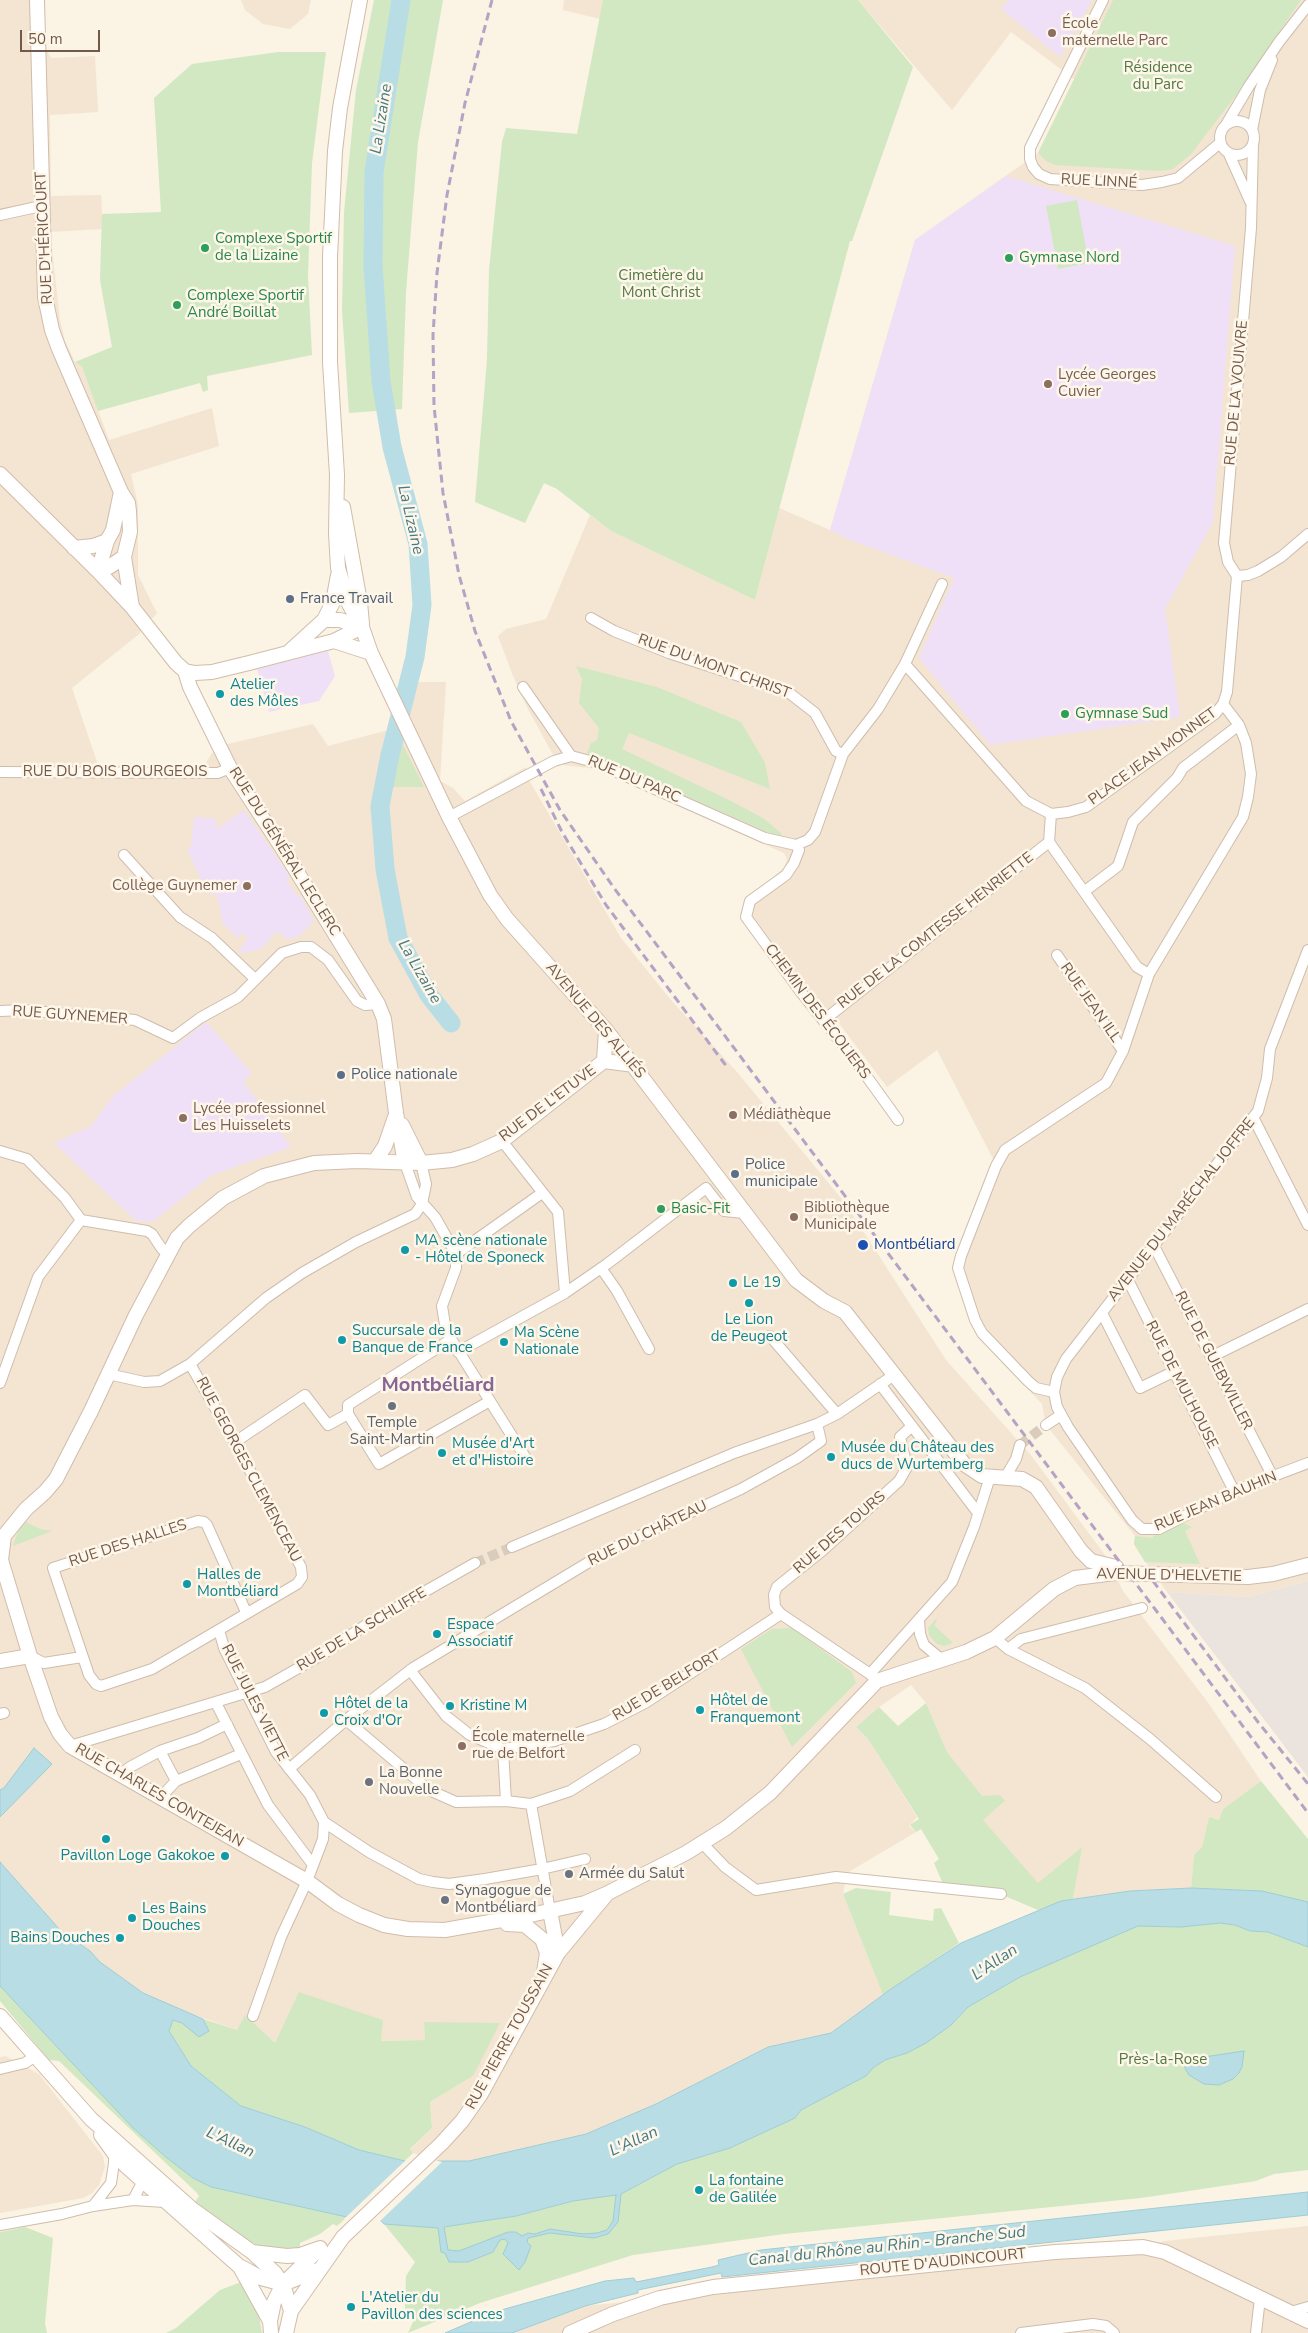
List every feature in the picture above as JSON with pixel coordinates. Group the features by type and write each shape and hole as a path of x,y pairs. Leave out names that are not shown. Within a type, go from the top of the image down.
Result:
{"main road":[{"name":"RUE D'HÉRICOURT","path":"36,0 41,94 41,206 45,297 52,330 121,492 128,503 130,532 124,557"},
{"path":"290,652 324,620 333,602 338,568 336,534 337,475 330,362 330,257 338,126 360,0"},
{"name":"RUE DU GÉNÉRAL LECLERC","path":"0,474 98,571 132,608 176,663 185,671 190,687 230,768 286,854 378,1004 384,1018 396,1114 405,1163"},
{"path":"337,475 360,602 362,627"},
{"path":"98,571 107,541 113,530 121,492"},
{"path":"74,548 93,546 107,541"},
{"path":"98,571 110,567 124,557"},
{"name":"RUE DU GÉNÉRAL LECLERC","path":"124,557 132,608"},
{"path":"338,568 349,604 362,627"},
{"path":"324,620 340,620 362,627"},
{"path":"185,671 195,673 212,672 334,641 362,627"},
{"name":"AVENUE DES ALLIÉS","path":"362,627 371,653 449,817 490,895 507,919 606,1030 796,1280 813,1293 846,1312 964,1464 982,1476 990,1477"},
{"path":"334,641 371,653"},
{"name":"RUE DE L'ETUVE","path":"604,1061 606,1030"},
{"name":"RUE DE L'ETUVE","path":"2,1535 56,1479 136,1315 177,1238 217,1203 264,1176 314,1163 375,1161 421,1163 452,1160 473,1154 502,1141 604,1061 634,1066"},
{"name":"RUE DU GÉNÉRAL LECLERC","path":"375,1161 384,1146 396,1114"},
{"name":"RUE DU GÉNÉRAL LECLERC","path":"396,1114 421,1163"},
{"path":"990,1477 1006,1476 1022,1479 1036,1486 1081,1551 1082,1568 1076,1578"},
{"name":"RUE CHARLES CONTEJEAN","path":"2,1535 2,1572 51,1716 60,1734 70,1746 307,1882 338,1904 384,1925 426,1931 492,1923"},
{"name":"AVENUE D'HELVETIE","path":"1081,1551 1091,1561 1113,1567 1248,1569 1276,1566 1308,1557"},
{"name":"AVENUE D'HELVETIE","path":"873,1678 966,1652 995,1638 1054,1589 1076,1578 1115,1573 1248,1577 1273,1574 1308,1565"},
{"path":"0,1661 30,1656"},
{"path":"492,1923 585,1903 606,1894 702,1843 726,1828 770,1793 873,1678"},
{"name":"RUE PIERRE TOUSSAIN","path":"344,2237 442,2143 462,2121 481,2094 558,1953 606,1894"},
{"name":"RUE PIERRE TOUSSAIN","path":"550,1912 558,1953"},
{"path":"492,1923 525,1925 537,1934 546,1946 544,1976"},
{"path":"0,2016 34,2057 91,2119 240,2267 271,2327"},
{"path":"91,2119 114,2153 126,2166 143,2172 165,2202 186,2212 252,2252 276,2273 283,2284 291,2311"},
{"path":"252,2252 287,2256 300,2255 344,2237"},
{"path":"286,2333 291,2311 344,2237"},
{"name":"ROUTE D'AUDINCOURT","path":"570,2333 613,2314 660,2298 713,2287 1055,2252 1143,2247 1165,2252 1308,2321"},
{"path":"271,2327 274,2302 283,2284 294,2271 320,2248"},
{"path":"240,2267 267,2280 283,2284 322,2268"}],"street":[{"name":"RUE LINNÉ","path":"1103,0 1030,148 1030,159 1039,174 1050,179 1142,185 1162,182 1178,178 1220,143"},
{"path":"1279,42 1260,90 1252,130 1253,144 1246,152 1235,155 1229,154 1220,143 1220,133 1279,42 1308,5"},
{"path":"1227,123 1241,121 1252,130"},
{"name":"RUE DE LA VOUIVRE","path":"1237,576 1228,562 1224,544 1252,207 1253,144"},
{"name":"RUE DE LA VOUIVRE","path":"1229,154 1252,207"},
{"path":"0,215 41,206"},
{"path":"1046,1425 1061,1415 1054,1392 1036,1388 986,1339 975,1320 958,1268 996,1166 1005,1150 1106,1083 1123,1051 1149,974 1243,817 1251,774 1246,743 1239,725 1223,704 1227,692 1237,576 1248,575 1258,571 1281,556 1308,534"},
{"path":"796,845 808,840 815,832 843,754 878,709 905,664 942,584"},
{"name":"RUE DU MONT CHRIST","path":"591,618 614,631 669,653 788,692 815,713 836,751 843,754"},
{"path":"905,664 1026,801 1051,814 1049,842 1137,966 1149,974"},
{"path":"522,687 571,756"},
{"name":"PLACE JEAN MONNET","path":"1051,814 1086,807 1215,714 1223,704"},
{"path":"1085,891 1118,866 1134,822 1177,778 1183,768 1239,725"},
{"name":"RUE DU PARC","path":"449,817 554,761 571,756 580,757 602,765 765,838 796,845"},
{"name":"RUE DU BOIS BOURGEOIS","path":"0,772 218,773 230,768"},
{"name":"RUE DE LA COMTESSE HENRIETTE","path":"824,1020 1049,842"},
{"name":"CHEMIN DES ÉCOLIERS","path":"796,845 798,850 786,875 750,901 746,917 898,1120"},
{"path":"124,854 180,917 212,938 255,979"},
{"name":"RUE GUYNEMER","path":"0,1011 24,1010 136,1020 173,1038 200,1018 238,997 282,953 301,947 311,947 328,960 357,1001 365,1005 378,1004"},
{"name":"AVENUE DU MARÉCHAL JOFFRE","path":"1054,1392 1057,1377 1066,1359 1254,1119 1264,1094 1270,1048 1308,950"},
{"name":"RUE JEAN ILL","path":"1057,955 1123,1051"},
{"path":"1254,1119 1308,1224"},
{"path":"502,1141 558,1212 565,1293"},
{"path":"0,1152 27,1159 66,1198 80,1220 133,1228 152,1234 162,1249 168,1254"},
{"name":"RUE DU GÉNÉRAL LECLERC","path":"405,1163 413,1191 422,1204 435,1217 456,1254"},
{"name":"RUE DU GÉNÉRAL LECLERC","path":"421,1163 426,1184 422,1204"},
{"path":"458,1352 565,1293 706,1188 724,1211 744,1213"},
{"path":"527,1460 450,1340 444,1322 442,1306 456,1268 456,1254 542,1193"},
{"name":"RUE GEORGES CLEMENCEAU","path":"108,1374 153,1382 160,1381 190,1364 266,1298 302,1273 414,1214 422,1204"},
{"path":"0,1383 38,1277 80,1220"},
{"name":"RUE DE GUEBWILLER","path":"1154,1246 1272,1477"},
{"path":"601,1268 617,1291 649,1349"},
{"name":"RUE DE MULHOUSE","path":"1128,1280 1234,1491"},
{"path":"1212,1357 1308,1309"},
{"path":"1102,1313 1140,1388 1175,1371"},
{"path":"770,1336 837,1414"},
{"path":"450,1340 348,1405 348,1414 379,1464 490,1401"},
{"name":"RUE GEORGES CLEMENCEAU","path":"190,1364 235,1442 301,1567 302,1577 297,1584 246,1612"},
{"path":"512,1547 734,1453 817,1424 837,1414 894,1375"},
{"path":"880,1384 978,1513"},
{"path":"235,1442 305,1395 328,1425 348,1414"},
{"name":"RUE JEAN BAUHIN","path":"1061,1415 1132,1520 1142,1529 1159,1529 1234,1491 1308,1463"},
{"name":"RUE DU CHÂTEAU","path":"410,1670 608,1550 741,1489 797,1458 821,1441 817,1424"},
{"name":"RUE DES TOURS","path":"781,1614 774,1601 777,1587 823,1550 899,1481 907,1467 900,1437 912,1426"},
{"path":"1006,1476 1016,1459 1020,1445"},
{"path":"781,1614 873,1678 952,1582 990,1477"},
{"name":"RUE DES HALLES","path":"219,1630 152,1670 101,1686 96,1684 89,1675 53,1568 198,1521 207,1525 246,1612"},
{"name":"RUE DE LA SCHLIFFE","path":"70,1746 265,1687 366,1625 476,1563"},
{"path":"1008,1649 1021,1639 1142,1608"},
{"path":"219,1630 246,1612"},
{"name":"RUE DE BELFORT","path":"503,1749 554,1741 604,1724 645,1703 781,1614"},
{"path":"919,1620 920,1634 924,1645 941,1659"},
{"name":"RUE JULES VIETTE","path":"219,1630 224,1648 276,1752 310,1795 324,1822"},
{"path":"995,1638 1008,1649 1085,1688 1150,1738 1216,1797"},
{"path":"30,1656 44,1663 82,1657"},
{"path":"288,1769 346,1720 410,1670 456,1726 470,1735 503,1749 506,1801"},
{"path":"216,1703 268,1805 313,1865"},
{"path":"346,1720 429,1790 456,1802 506,1801 531,1804 570,1791 635,1750"},
{"path":"119,1775 160,1751 198,1738 227,1724"},
{"path":"160,1751 176,1781"},
{"path":"160,1798 176,1781 241,1754"},
{"path":"531,1804 550,1912"},
{"path":"253,2016 281,1937 307,1882 323,1839 324,1822"},
{"path":"324,1822 368,1852 418,1879 433,1882 449,1884 467,1882 542,1870 585,1859"},
{"path":"702,1843 725,1867 756,1890 836,1877 1001,1894"},
{"path":"0,2070 25,2063 34,2057"},
{"path":"114,2153 112,2178 115,2193 128,2201"},
{"path":"93,2206 118,2168 126,2166"},
{"path":"128,2201 143,2172"},
{"path":"0,2225 62,2214 93,2206 128,2201 165,2202"},
{"path":"1256,2333 1260,2298"},
{"path":"1290,2312 1308,2307"},
{"path":"1021,2333 1093,2324 1106,2326 1114,2333"}],"shaded area":[{"path":"0,0 31,0 44,15 45,47 51,58 95,56 98,112 50,115 51,196 101,195 103,229 50,232 60,320 65,341 75,362 82,367 109,440 212,408 219,446 131,474 138,505 138,575 157,613 139,634 72,688 98,765 167,767 169,765 174,767 203,768 212,753 228,744 313,724 328,746 392,729 414,682 446,682 440,781 453,788 465,801 526,767 529,780 621,938 670,999 737,1072 845,1203 946,1360 1030,1454 1105,1555 1123,1591 1209,1704 1261,1781 1223,1809 1219,1820 1209,1817 1202,1847 1194,1855 1191,1888 1130,1891 1073,1899 1081,1848 1038,1884 982,1820 1004,1802 984,1802 947,1752 926,1703 911,1685 879,1707 856,1727 868,1739 917,1817 909,1826 916,1832 847,1873 843,1894 883,1995 831,2033 767,2047 656,2104 586,2134 469,2161 442,2162 413,2153 410,2150 432,2128 430,2102 473,2076 424,2022 425,2040 275,2043 245,2016 237,2030 178,2009 143,1993 60,1930 0,1862 0,1817 51,1764 0,1790"},
{"path":"241,0 311,0 308,14 290,29 263,24 245,10"},
{"path":"564,0 603,0 600,19 563,10"},
{"path":"858,0 1308,0 1308,1581 1248,1597 1167,1592 1134,1544 1135,1536 1046,1425 1042,1404 983,1342 972,1322 955,1272 954,1259 993,1159 937,1050 887,1087 838,1022 822,1012 740,914 746,900 785,867 787,859 784,853 671,803 605,770 563,765 552,753 528,709 498,636 506,629 546,619 590,515 611,531 755,600 779,508 830,530 915,240 1038,153 1074,79 1011,32 952,110"},
{"name":"École maternelle Parc","path":"1009,0 1092,0 1060,57 1001,9"},
{"name":"Lycée Georges Cuvier","path":"1006,176 1235,246 1213,522 1165,609 1180,717 990,745 919,658 954,578 850,540 830,530 915,240"},
{"path":"328,651 335,676 319,701 269,712 257,669"},
{"name":"Collège Guynemer","path":"244,810 290,877 286,880 297,896 300,895 314,921 298,937 287,939 277,931 261,949 237,954 248,938 242,933 238,938 223,924 218,899 214,892 208,895 187,849 191,846 194,817 216,819 216,829"},
{"name":"Lycée professionnel Les Huisselets","path":"206,1022 252,1073 243,1081 291,1147 212,1175 152,1222 136,1221 54,1143 91,1126 113,1096"},
{"path":"1308,1581 1308,1777 1167,1592 1248,1597"},
{"path":"6,2056 39,2074 103,2156 105,2167 99,2185 92,2193 83,2198 0,2213 0,2057"},
{"path":"1308,2226 1308,2333 512,2333 585,2306 1005,2263 1115,2255 1165,2241"}],"green space":[{"path":"374,0 443,0 418,142 406,292 402,409 349,413 342,310 344,212 356,90"},
{"name":"Cimetière du Mont Christ","path":"603,0 858,0 913,67 852,241 850,241 755,600 611,531 557,489 544,483 525,523 475,502 487,359 489,270 502,142 506,128 577,134"},
{"name":"Résidence du Parc","path":"1113,0 1301,0 1236,95 1191,154 1173,169 1161,171 1055,165 1046,161 1038,153"},
{"name":"Complexe Sportif de la Lizaine","path":"278,52 326,52 312,163 308,275 312,355 207,376 208,390 203,392 200,383 98,411 82,367 75,362 112,347 100,280 102,214 161,212 154,98 192,64"},
{"path":"1077,200 1089,263 1058,269 1046,206"},
{"path":"576,666 657,687 741,722 765,763 770,789 629,733 622,749 763,818 782,834 779,837 587,753 591,743 597,740 599,728 579,703 582,679"},
{"path":"402,743 424,787 392,787 393,774"},
{"path":"26,1522 40,1529 52,1531 13,1546 18,1531"},
{"path":"1181,1522 1192,1527 1185,1531 1200,1564 1145,1562 1134,1544 1135,1536 1153,1538 1153,1536 1162,1534"},
{"path":"936,1619 937,1621 934,1625 953,1643 944,1646 937,1644 929,1635 928,1628"},
{"path":"792,1628 852,1672 856,1683 792,1747 741,1649 772,1629"},
{"path":"926,1703 947,1752 982,1796 1000,1795 1005,1801 983,1820 1038,1883 1082,1847 1073,1899 1038,1910 986,1888 943,1884 934,1863 939,1859 921,1829 916,1832 910,1825 919,1819 868,1739 856,1727 879,1707 898,1726"},
{"path":"1261,1781 1308,1839 1308,1902 1262,1891 1191,1888 1194,1855 1202,1847 1209,1817 1219,1820 1223,1809"},
{"path":"856,1888 891,1892 889,1915 933,1921 934,1909 941,1908 959,1943 883,1995 843,1894"},
{"name":"Près-la-Rose","path":"1220,1923 1235,1925 1250,1931 1268,1932 1308,1947 1308,2170 1274,2174 1256,2181 1141,2198 784,2234 633,2255 480,2303 408,2333 413,2322 405,2308 406,2276 415,2262 384,2224 444,2227 516,2216 573,2201 621,2194 677,2164 730,2148 795,2118 801,2110 866,2076 873,2068 885,2060 907,2053 951,2025 968,2007 1020,1977 1138,1926 1181,1927"},
{"path":"0,1986 133,2128 193,2178 211,2187 347,2217 337,2226 333,2224 320,2234 300,2243 300,2248 288,2250 266,2248 247,2241 195,2202 199,2196 197,2193 59,2061 49,2060 0,2001"},
{"path":"299,1992 383,2020 381,2041 425,2040 424,2022 500,2023 473,2076 430,2102 432,2128 410,2149 413,2153 405,2161 359,2150 305,2127 241,2106 191,2066 169,2031 173,2020 209,2031 203,2019 237,2030 245,2015 275,2043"},
{"path":"25,2227 53,2238 45,2323 47,2333 0,2333 0,2232"},
{"path":"241,2282 257,2304 262,2333 166,2333 176,2328 220,2290"}],"water":[{"path":"34,1748 52,1764 0,1817 0,1790 4,1788"},
{"name":"L'Allan","path":"0,1862 60,1930 90,1951 100,1962 143,1993 203,2019 209,2031 199,2037 182,2023 173,2020 169,2031 191,2066 241,2106 305,2127 359,2150 405,2161 469,2161 586,2134 656,2104 768,2047 831,2033 891,1989 961,1943 1061,1901 1130,1891 1191,1888 1262,1891 1308,1902 1308,1947 1268,1932 1250,1931 1235,1925 1220,1923 1181,1927 1138,1926 1020,1977 968,2007 951,2025 926,2043 907,2053 885,2060 873,2068 866,2076 801,2110 795,2118 730,2148 677,2164 621,2194 618,2222 608,2234 594,2238 550,2233 528,2238 527,2242 531,2246 525,2262 519,2270 503,2254 508,2243 505,2239 500,2240 493,2252 468,2262 449,2262 445,2253 441,2252 438,2228 384,2224 380,2220 347,2217 211,2187 193,2178 133,2128 0,1986","holes":["616,2195 613,2221 607,2230 597,2233 583,2234 550,2229 522,2236 516,2232 508,2232 459,2251 448,2250 444,2227 516,2216 573,2201"]},
{"path":"1244,2051 1242,2067 1239,2073 1233,2079 1219,2085 1204,2084 1189,2075 1185,2068 1184,2060"},
{"name":"Canal du Rhône au Rhin - Branche Sud","path":"1308,2192 1308,2215 722,2277 721,2273 638,2290 638,2293 585,2306 512,2333 445,2333 494,2312 605,2281 634,2278 636,2282 712,2267 719,2265 718,2260 761,2250"}],"pier":[{"path":"408,2158 431,2159 442,2162 378,2223 344,2219"}],"waterway":[{"name":"La Lizaine","path":"401,0 374,172 373,266 381,381 392,447 418,544 422,605 415,657 390,755 380,806 385,869 398,938 429,995 451,1023"}],"tunnel":[{"path":"1020,1445 1046,1425"},
{"path":"475,1563 512,1547"}],"railway":[{"path":"492,0 465,103 447,195 437,273 433,335 434,406 443,493 459,575 475,631 511,721 560,810 614,888 1308,1813"},
{"path":"541,789 562,832 606,905 727,1067"},
{"path":"1153,1581 1258,1722 1308,1784"}],"place":[{"name":"École maternelle Parc","path":"1052,33"},
{"name":"Complexe Sportif de la Lizaine","path":"205,248"},
{"name":"Gymnase Nord","path":"1009,258"},
{"name":"Complexe Sportif André Boillat","path":"177,305"},
{"name":"Lycée Georges Cuvier","path":"1048,384"},
{"name":"France Travail","path":"290,599"},
{"name":"Atelier des Môles","path":"220,694"},
{"name":"Gymnase Sud","path":"1065,714"},
{"name":"Collège Guynemer","path":"247,886"},
{"name":"Police nationale","path":"341,1075"},
{"name":"Médiathèque","path":"733,1115"},
{"name":"Lycée professionnel Les Huisselets","path":"183,1118"},
{"name":"Police municipale","path":"735,1174"},
{"name":"Basic-Fit","path":"661,1209"},
{"name":"Bibliothèque Municipale","path":"794,1217"},
{"name":"Montbéliard","path":"863,1245"},
{"name":"MA scène nationale - Hôtel de Sponeck","path":"405,1250"},
{"name":"Le 19","path":"733,1283"},
{"name":"Le Lion de Peugeot","path":"749,1303"},
{"name":"Succursale de la Banque de France","path":"342,1340"},
{"name":"Ma Scène Nationale","path":"504,1342"},
{"name":"Temple Saint-Martin","path":"392,1406"},
{"name":"Musée d'Art et d'Histoire","path":"442,1453"},
{"name":"Musée du Château des ducs de Wurtemberg","path":"831,1457"},
{"name":"Halles de Montbéliard","path":"187,1584"},
{"name":"Espace Associatif","path":"437,1634"},
{"name":"Kristine M","path":"450,1706"},
{"name":"Hôtel de Franquemont","path":"700,1710"},
{"name":"Hôtel de la Croix d'Or","path":"324,1713"},
{"name":"École maternelle rue de Belfort","path":"462,1746"},
{"name":"La Bonne Nouvelle","path":"369,1782"},
{"name":"Pavillon Loge","path":"106,1839"},
{"name":"Gakokoe","path":"225,1856"},
{"name":"Armée du Salut","path":"569,1874"},
{"name":"Synagogue de Montbéliard","path":"445,1900"},
{"name":"Les Bains Douches","path":"132,1918"},
{"name":"Bains Douches","path":"120,1938"},
{"name":"La fontaine de Galilée","path":"699,2190"},
{"name":"L'Atelier du Pavillon des sciences","path":"351,2307"}],"district":[{"name":"Montbéliard","path":"438,1386"}]}
